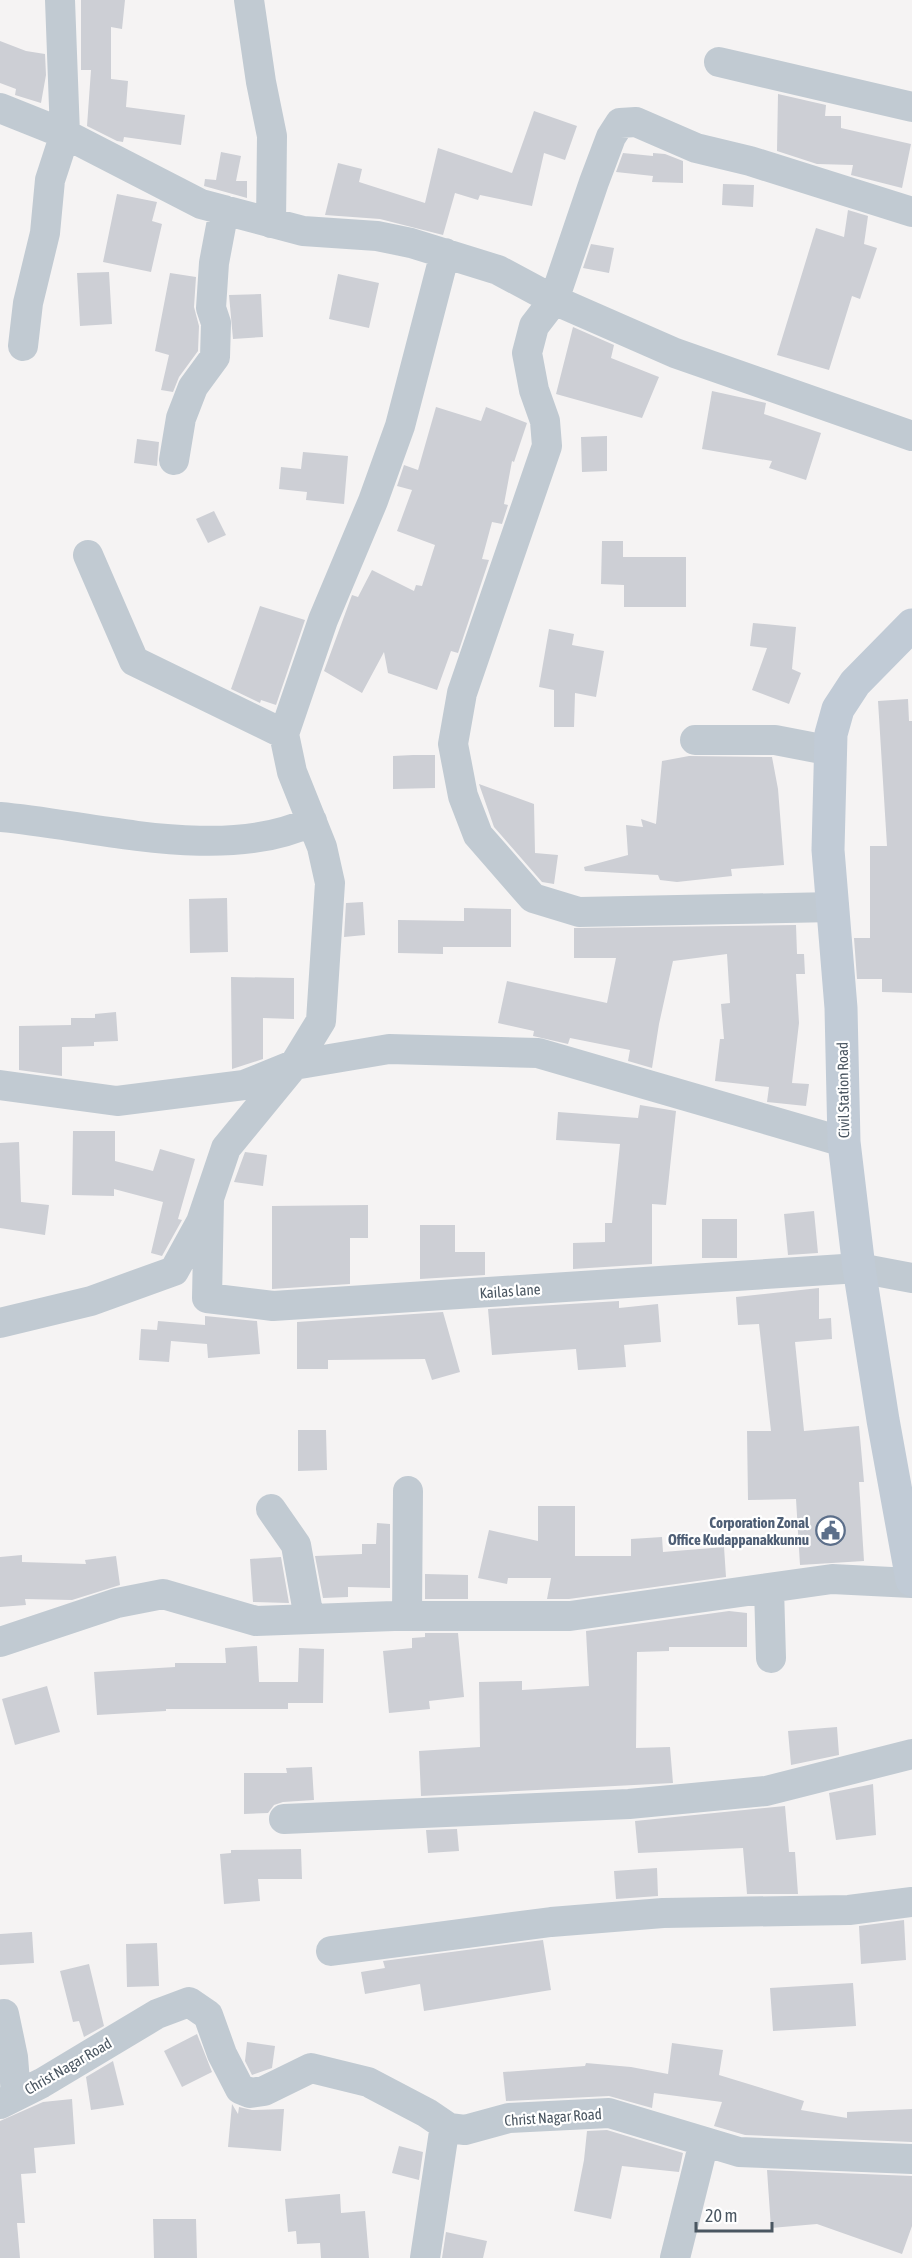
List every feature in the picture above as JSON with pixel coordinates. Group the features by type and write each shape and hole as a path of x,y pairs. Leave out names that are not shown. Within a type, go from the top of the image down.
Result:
{"main road":[{"name":"Civil Station Road","path":"912,625 855,683 838,709 831,734 828,850 841,1008 844,1142 859,1269 912,1581"}],"street":[{"path":"23,346 27,303 45,233 50,180 65,134 60,0"},
{"path":"249,0 261,82 272,136 271,223"},
{"path":"719,62 912,107"},
{"path":"0,108 65,134 201,204 303,231 377,236 445,253 498,270 554,300 675,353 912,436"},
{"path":"834,907 579,912 533,898 478,835 463,796 453,744 462,693 548,446 545,421 534,390 527,353 534,326 554,300 611,137 620,123 636,122 696,148 750,161 912,212"},
{"path":"174,460 181,418 193,387 215,357 216,323 210,308 214,263 224,210"},
{"path":"0,1323 91,1301 174,1271 201,1222 226,1148 294,1065 321,1022 330,883 322,847 292,772 284,734 323,620 373,501 400,426 445,253"},
{"path":"88,555 134,661 284,734"},
{"path":"695,740 775,740 832,751"},
{"path":"0,817 131,835 221,841 290,832 312,821"},
{"path":"0,1085 117,1101 243,1085 294,1065 389,1049 538,1053 844,1142"},
{"name":"Kailas lane","path":"209,1198 207,1298 273,1306 859,1269 912,1278"},
{"path":"407,1616 408,1491"},
{"path":"271,1509 297,1545 309,1618"},
{"path":"0,1642 117,1603 163,1594 256,1621 407,1616 570,1616 832,1579 912,1581"},
{"path":"769,1588 771,1658"},
{"path":"284,1819 629,1804 754,1792 912,1754"},
{"path":"331,1951 551,1922 663,1913 849,1910 912,1902"},
{"name":"Christ Nagar Road","path":"8,2099 42,2083 157,2014 189,2002 208,2015 222,2054 240,2089 250,2093 264,2091 311,2068 368,2082 428,2113 445,2125 465,2130 509,2118 609,2113 704,2142 750,2153 912,2159"},
{"path":"4,2014 13,2057 8,2099"},
{"path":"426,2258 445,2125"},
{"path":"675,2258 704,2142"}],"building":[{"path":"81,0 125,0 122,29 111,27 111,79 128,81 126,107 185,115 181,145 124,137 123,142 117,141 87,126 91,70 81,70"},
{"path":"0,41 26,51 45,54 46,75 41,103 15,95 16,89 0,83"},
{"path":"778,94 826,105 825,116 841,116 841,128 911,144 902,188 851,175 853,165 817,164 777,151"},
{"path":"534,111 577,126 565,160 544,153 532,206 480,195 478,200 455,193 443,235 380,219 325,215 338,163 362,169 359,182 425,203 438,148 512,173"},
{"path":"221,152 241,156 236,181 247,181 247,198 204,186 205,179 216,180"},
{"path":"623,153 653,156 653,153 665,154 683,161 683,183 652,182 653,176 616,172"},
{"path":"723,184 754,185 753,207 722,205"},
{"path":"117,194 157,202 152,221 162,224 151,272 103,262"},
{"path":"848,210 868,216 864,244 877,248 860,299 852,296 829,370 777,355 816,228 844,237"},
{"path":"591,244 614,248 609,273 583,268"},
{"path":"109,272 112,324 80,326 77,273"},
{"path":"170,273 196,277 194,307 199,326 198,351 179,377 173,392 161,390 169,355 155,351"},
{"path":"338,274 379,283 369,328 329,319"},
{"path":"261,294 263,337 233,339 229,295"},
{"path":"573,327 614,345 611,358 659,377 642,418 556,394"},
{"path":"712,391 766,403 764,414 821,433 806,480 769,468 772,461 702,449"},
{"path":"436,407 481,421 486,407 527,423 514,462 512,461 504,504 508,505 502,524 492,522 482,559 489,560 458,653 451,651 437,690 388,673 384,652 362,693 324,671 352,595 358,597 372,570 414,591 416,585 422,586 435,545 397,531 412,490 397,486 404,465 418,470"},
{"path":"607,436 607,471 582,472 581,437"},
{"path":"137,439 159,442 157,466 134,463"},
{"path":"303,452 348,456 344,504 306,500 307,492 279,489 281,467 301,469"},
{"path":"214,511 226,535 208,543 196,519"},
{"path":"602,541 623,541 623,557 686,557 686,607 624,607 624,585 601,584"},
{"path":"260,606 305,620 276,705 261,700 260,703 231,689"},
{"path":"753,623 796,627 792,669 801,673 789,704 752,690 767,648 750,646"},
{"path":"549,629 574,634 572,645 604,651 596,697 575,693 574,727 554,727 554,690 539,687"},
{"path":"908,699 909,721 912,721 912,993 882,992 882,979 857,979 854,938 870,938 870,846 887,846 878,701"},
{"path":"435,755 435,788 393,789 393,756"},
{"path":"689,756 772,757 778,789 784,865 731,869 732,876 677,882 660,880 658,875 585,871 584,867 628,855 626,825 643,827 641,819 656,824 662,761"},
{"path":"479,784 534,804 535,853 558,855 554,884 542,882 494,827"},
{"path":"227,898 228,952 190,953 189,899"},
{"path":"363,902 365,935 344,937 346,903"},
{"path":"464,908 511,909 511,947 443,947 443,954 398,953 398,920 464,921"},
{"path":"796,925 797,954 804,954 805,974 796,974 799,1023 792,1083 809,1084 806,1106 767,1102 769,1087 715,1081 720,1039 724,1039 721,1004 730,1003 727,954 673,961 652,1068 628,1061 630,1050 570,1038 568,1044 533,1036 534,1031 498,1023 507,981 607,1003 616,958 574,958 574,928"},
{"path":"231,977 294,978 294,1019 263,1018 263,1059 232,1069"},
{"path":"116,1012 118,1041 94,1042 94,1046 62,1047 62,1076 19,1070 19,1026 71,1025 71,1018 95,1018 95,1014"},
{"path":"640,1105 676,1111 666,1205 652,1204 652,1264 573,1269 573,1243 605,1242 605,1223 612,1223 620,1144 556,1140 558,1112 638,1118"},
{"path":"73,1131 115,1131 115,1161 153,1171 160,1149 195,1159 178,1219 182,1220 162,1256 151,1253 163,1202 114,1189 114,1196 72,1195"},
{"path":"19,1142 21,1202 49,1205 45,1235 0,1228 0,1143"},
{"path":"245,1152 267,1155 263,1186 234,1182"},
{"path":"368,1205 368,1238 350,1238 350,1284 272,1289 272,1206"},
{"path":"814,1211 818,1253 788,1255 784,1214"},
{"path":"702,1219 737,1219 737,1258 702,1258"},
{"path":"420,1225 455,1225 455,1252 485,1252 485,1275 420,1279"},
{"path":"819,1288 819,1319 831,1318 832,1339 795,1342 804,1431 859,1426 864,1482 859,1482 864,1561 800,1565 796,1499 748,1500 747,1431 771,1431 759,1324 738,1325 736,1297"},
{"path":"619,1301 619,1308 658,1304 661,1342 624,1345 626,1367 578,1370 576,1349 492,1355 488,1309"},
{"path":"443,1312 460,1372 432,1380 425,1359 328,1360 328,1369 297,1369 297,1322"},
{"path":"205,1316 257,1321 260,1354 208,1358 207,1344 171,1341 169,1362 139,1360 141,1329 157,1330 158,1321 205,1325"},
{"path":"298,1430 326,1430 327,1470 298,1471"},
{"path":"538,1506 575,1506 575,1556 631,1556 631,1539 662,1537 663,1552 724,1547 726,1577 569,1599 547,1599 551,1578 508,1578 507,1584 478,1578 489,1530 538,1541"},
{"path":"377,1523 390,1524 390,1588 348,1587 348,1597 323,1598 315,1556 362,1554 362,1544 376,1544"},
{"path":"22,1555 22,1562 86,1564 85,1560 116,1556 120,1585 72,1600 25,1599 26,1605 0,1607 0,1557"},
{"path":"281,1557 289,1603 253,1602 250,1559"},
{"path":"425,1574 468,1575 468,1599 425,1599"},
{"path":"729,1611 747,1613 747,1647 669,1647 669,1651 637,1652 636,1748 670,1747 673,1783 421,1796 419,1751 480,1747 479,1682 522,1681 522,1690 589,1686 586,1631"},
{"path":"425,1633 458,1633 464,1697 429,1701 430,1709 389,1713 383,1651 412,1648 412,1638 425,1637"},
{"path":"257,1646 259,1682 298,1682 299,1648 324,1649 323,1703 288,1703 288,1709 166,1709 166,1711 97,1715 94,1672 175,1667 175,1663 226,1663 225,1648"},
{"path":"47,1686 60,1732 15,1745 2,1699"},
{"path":"837,1727 839,1755 791,1765 788,1731"},
{"path":"312,1767 314,1800 283,1802 274,1805 268,1813 244,1814 244,1773 287,1773 286,1768"},
{"path":"873,1784 876,1835 836,1840 829,1793"},
{"path":"785,1806 789,1852 795,1852 798,1894 747,1894 743,1848 638,1853 635,1821"},
{"path":"457,1829 459,1851 428,1853 426,1830"},
{"path":"301,1849 302,1879 258,1879 260,1901 224,1904 220,1854 231,1853 231,1850"},
{"path":"657,1868 658,1896 616,1899 614,1871"},
{"path":"904,1920 906,1960 861,1964 859,1926"},
{"path":"32,1932 34,1963 0,1965 0,1934"},
{"path":"543,1940 551,1990 424,2011 420,1984 365,1994 361,1972 385,1968 383,1961"},
{"path":"157,1943 159,1986 127,1987 126,1944"},
{"path":"89,1964 104,2026 84,2037 79,2021 73,2022 60,1971"},
{"path":"853,1983 856,2026 773,2031 770,1988"},
{"path":"197,2034 212,2072 182,2087 164,2051"},
{"path":"247,2042 275,2046 272,2068 252,2075 245,2061"},
{"path":"672,2043 723,2050 719,2075 804,2101 801,2110 847,2118 847,2112 912,2109 912,2142 745,2135 714,2126 722,2102 654,2093 652,2108 609,2096 506,2101 503,2072 585,2066 586,2063 631,2067 668,2074"},
{"path":"113,2061 124,2105 91,2110 86,2077"},
{"path":"72,2099 75,2144 34,2148 36,2173 21,2174 25,2223 17,2223 20,2258 0,2258 0,2121 43,2102"},
{"path":"232,2104 238,2114 239,2107 252,2110 284,2109 281,2151 228,2147"},
{"path":"607,2130 683,2153 679,2172 622,2166 611,2219 574,2211 587,2131"},
{"path":"399,2146 423,2152 419,2180 392,2173"},
{"path":"767,2170 912,2176 912,2226 902,2254 817,2224 771,2228"},
{"path":"340,2194 341,2213 365,2211 369,2258 321,2258 320,2243 297,2244 296,2231 288,2232 285,2199"},
{"path":"153,2219 196,2219 197,2258 154,2258"},
{"path":"446,2232 487,2241 483,2258 442,2258"}],"place":[{"name":"Corporation Zonal Office Kudappanakkunnu","path":"830,1531"}]}
